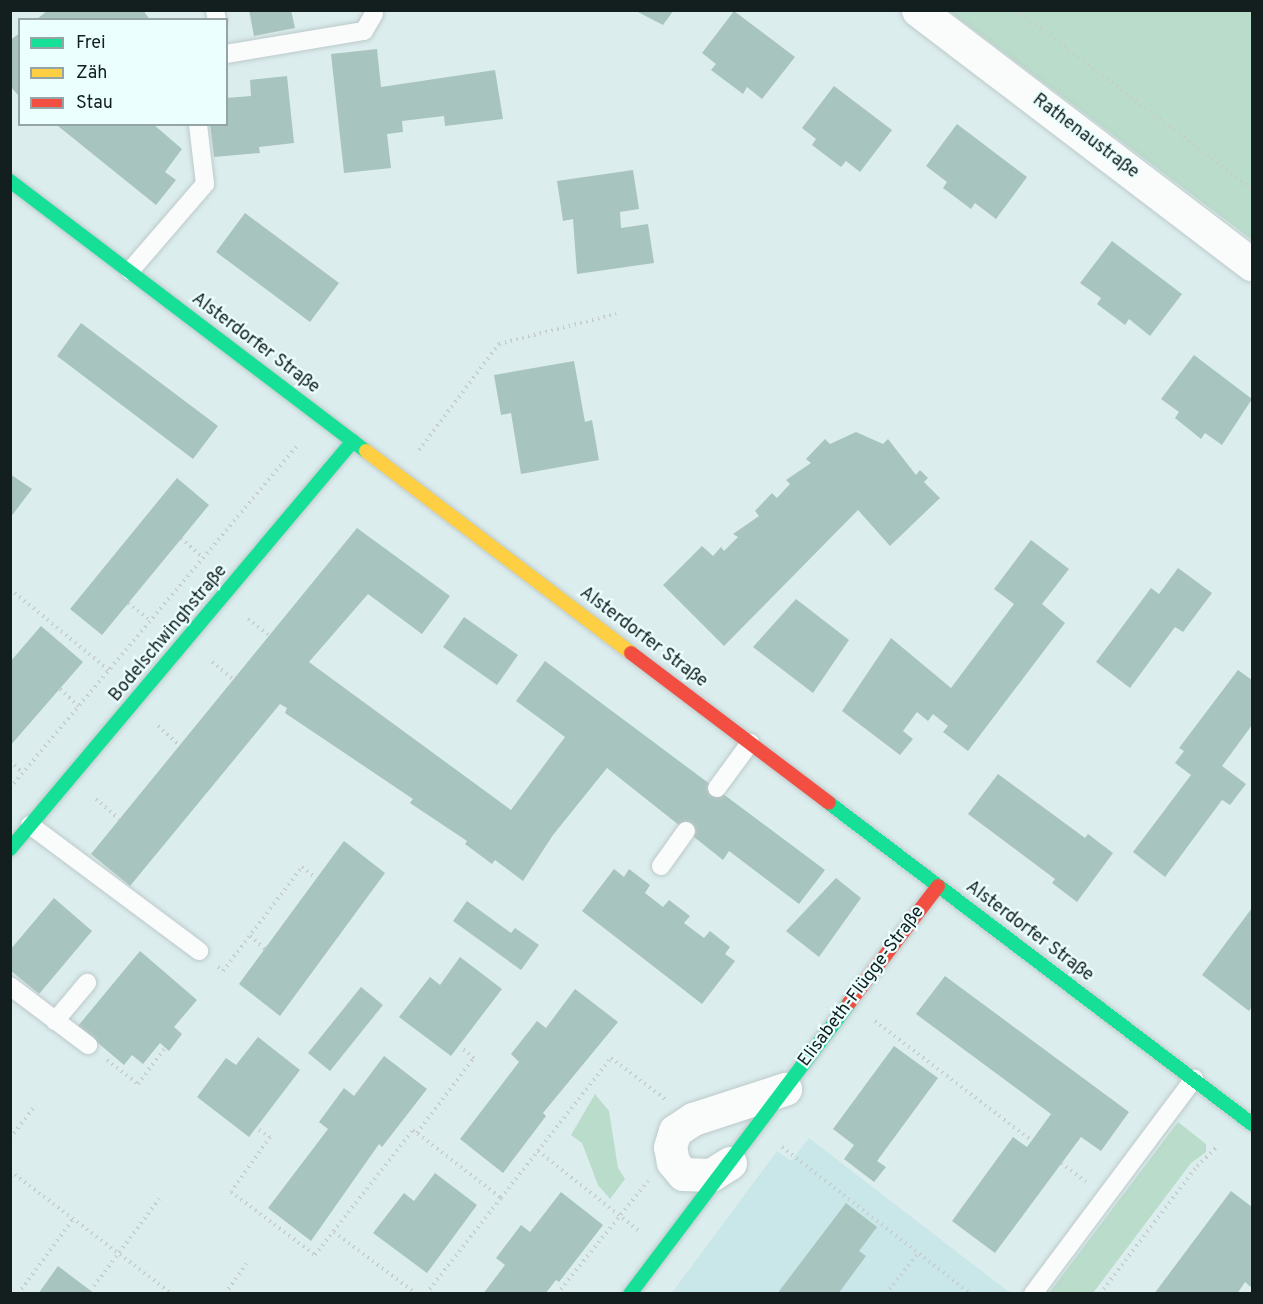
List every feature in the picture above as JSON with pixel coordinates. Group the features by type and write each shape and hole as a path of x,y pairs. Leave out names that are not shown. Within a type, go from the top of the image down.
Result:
{"street":[{"name":"Rathenaustraße","path":"918,10 1252,264"},
{"name":"Alsterdorfer Straße","path":"10,181 1252,1124"},
{"name":"Bodelschwinghstraße","path":"10,849 353,441"},
{"name":"Elisabeth-Flügge-Straße","path":"630,1293 938,886"},
{"path":"673,1162 670,1148 675,1131 693,1119 785,1089"},
{"name":"Elisabeth-Flügge-Straße","path":"673,1162 694,1177 711,1175 730,1163"}],"lane":[{"path":"228,54 364,31 374,14"},
{"path":"130,272 205,184 198,126"},
{"path":"717,788 750,743"},
{"path":"30,825 198,951"},
{"path":"661,866 686,831"},
{"path":"55,1021 87,983"},
{"path":"10,986 88,1046"},
{"path":"1033,1293 1194,1079"}],"path":[{"path":"1016,10 1252,189"},
{"path":"399,476 499,344 616,314"},
{"path":"10,788 299,444"},
{"path":"181,538 202,558"},
{"path":"10,589 140,696"},
{"path":"128,603 150,620"},
{"path":"248,619 270,636"},
{"path":"212,662 234,680"},
{"path":"60,689 78,706"},
{"path":"158,726 180,746"},
{"path":"10,761 23,773"},
{"path":"96,799 120,820"},
{"path":"198,951 223,971 302,867 316,878"},
{"path":"249,936 265,949"},
{"path":"850,1002 1032,1141"},
{"path":"88,1046 138,1084 165,1048"},
{"path":"417,1133 474,1058 463,1049"},
{"path":"426,1293 612,1058 693,1119"},
{"path":"10,1138 36,1105"},
{"path":"259,1130 270,1137 231,1192 315,1255 413,1130 501,1198"},
{"path":"1100,1293 1197,1166 1219,1145"},
{"path":"538,1151 663,1250"},
{"path":"794,1156 919,1251 970,1293"},
{"path":"557,1293 650,1179 673,1162"},
{"path":"10,1171 172,1293"},
{"path":"94,1286 159,1198"},
{"path":"18,1293 73,1219"},
{"path":"334,1232 417,1293"},
{"path":"886,1293 919,1251"},
{"path":"225,1293 246,1264"}],"shaded area":[{"path":"809,1138 1012,1293 671,1294 777,1151 791,1161"}],"green space":[{"path":"949,11 1252,11 1252,240"},
{"path":"595,1094 609,1111 618,1168 625,1179 610,1199 598,1185 582,1143 571,1135"},
{"path":"1178,1122 1206,1144 1206,1152 1191,1163 1093,1293 1049,1293"}],"building":[{"path":"48,10 143,10 149,18 38,18"},
{"path":"249,10 291,10 295,28 254,36"},
{"path":"634,10 674,10 663,25"},
{"path":"734,11 795,57 762,99 747,87 743,94 711,70 716,64 702,53"},
{"path":"18,34 18,95 10,86 10,40"},
{"path":"377,49 381,87 495,70 503,119 445,126 444,116 402,121 403,132 387,134 391,168 344,173 331,54"},
{"path":"287,76 294,143 259,147 260,153 214,157 210,126 228,126 228,98 251,96 250,80"},
{"path":"834,86 892,130 860,172 846,161 841,167 812,145 816,139 802,128"},
{"path":"957,124 1027,177 996,219 975,203 971,209 943,188 947,182 926,166"},
{"path":"58,126 155,126 182,149 165,172 176,180 156,205"},
{"path":"633,170 639,209 620,212 621,228 648,224 654,263 577,274 573,219 563,221 557,181"},
{"path":"245,213 339,283 310,322 216,252"},
{"path":"1112,241 1182,294 1150,336 1129,319 1125,325 1097,304 1101,298 1080,283"},
{"path":"81,323 218,426 193,459 57,356"},
{"path":"1194,355 1252,399 1222,445 1205,433 1201,439 1175,418 1179,412 1161,399"},
{"path":"574,361 585,422 592,420 599,460 521,474 511,413 501,415 494,375"},
{"path":"856,432 883,444 888,439 916,475 920,470 928,478 924,482 940,498 890,546 858,510 724,646 663,585 702,546 713,556 721,547 724,551 738,537 733,534 759,516 755,511 772,493 777,498 790,484 786,480 811,463 806,459 825,439 830,444"},
{"path":"10,474 32,489 10,518"},
{"path":"177,478 209,505 102,635 70,609"},
{"path":"357,528 450,596 422,634 368,594 309,662 511,810 565,737 516,701 545,661 825,870 799,904 729,851 723,860 607,768 553,835 523,881 495,860 492,864 465,844 467,841 410,803 413,799 285,713 287,708 280,704 130,886 91,854"},
{"path":"1031,540 1069,569 1042,604 1065,623 968,751 943,732 948,726 933,714 928,721 917,712 903,731 913,739 900,755 842,711 891,638 951,688 1014,604 994,589"},
{"path":"1178,568 1212,593 1183,632 1175,627 1130,688 1096,662 1151,588 1159,594"},
{"path":"796,599 849,640 813,693 753,647"},
{"path":"464,617 518,655 497,685 443,647"},
{"path":"41,626 83,662 10,746 10,662"},
{"path":"1238,670 1252,680 1252,725 1222,766 1246,784 1230,805 1222,800 1165,877 1133,852 1191,775 1175,763 1184,751 1179,748"},
{"path":"998,774 1085,838 1088,834 1113,853 1077,902 1052,883 1055,879 968,814"},
{"path":"344,841 385,873 280,1016 239,984"},
{"path":"614,869 624,877 629,869 650,885 645,893 663,907 669,900 690,916 684,923 704,938 710,931 730,947 725,954 735,961 702,1004 582,911"},
{"path":"836,878 861,898 819,957 786,931"},
{"path":"54,898 92,931 39,994 10,970 10,950"},
{"path":"467,901 511,933 515,928 539,945 521,970 453,921"},
{"path":"1252,908 1252,1007 1249,1011 1202,975"},
{"path":"140,951 197,1000 174,1027 182,1034 169,1051 160,1043 143,1064 132,1055 124,1065 78,1026"},
{"path":"460,957 502,989 451,1056 399,1017 430,977 440,985"},
{"path":"945,976 1129,1112 1101,1151 1081,1137 995,1253 952,1221 1013,1137 1027,1147 1051,1114 916,1014"},
{"path":"361,987 383,1005 330,1071 308,1053"},
{"path":"575,989 618,1022 543,1113 546,1116 503,1173 460,1139 519,1062 511,1054 537,1021 546,1028"},
{"path":"258,1037 300,1070 249,1137 197,1097 226,1058 236,1065"},
{"path":"894,1046 938,1078 877,1161 886,1167 874,1182 844,1159 854,1145 833,1129"},
{"path":"384,1056 427,1089 382,1147 379,1144 311,1241 268,1208 328,1129 319,1122 344,1088 354,1096"},
{"path":"435,1173 477,1205 427,1273 373,1233 404,1193 414,1201"},
{"path":"1231,1191 1252,1207 1252,1288 1245,1282 1237,1294 1154,1294"},
{"path":"561,1192 603,1225 559,1282 556,1280 545,1294 483,1294 505,1265 496,1258 521,1225 530,1232"},
{"path":"846,1203 877,1227 859,1251 866,1256 838,1294 777,1294"},
{"path":"58,1266 95,1294 38,1294"}],"traffic: fast":[{"path":"10,181 366,451"},
{"path":"10,849 353,441"},
{"path":"829,803 1252,1124"},
{"path":"630,1294 849,1003"}],"traffic: slow":[{"path":"366,451 631,653"}],"traffic: jam":[{"path":"631,653 829,803"},
{"path":"849,1003 938,886"}]}
